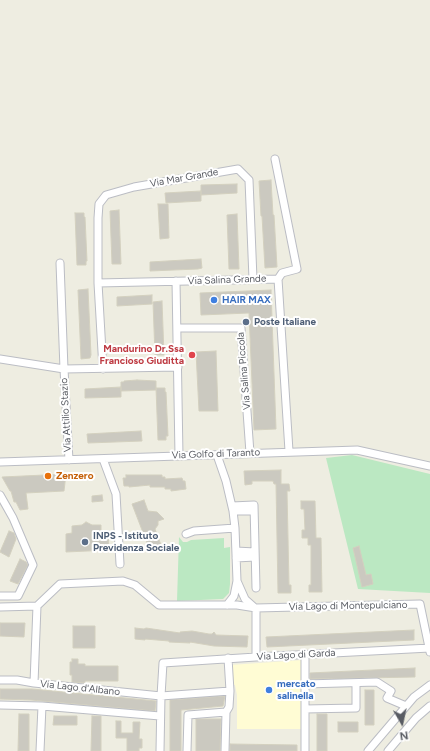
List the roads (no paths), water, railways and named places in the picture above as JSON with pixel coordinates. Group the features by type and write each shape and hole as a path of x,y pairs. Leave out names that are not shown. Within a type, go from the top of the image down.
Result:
{"street":[{"path":"275,159 297,269 282,273 278,279"},
{"name":"Via Mar Grande","path":"98,284 99,204 106,195 134,187 238,169 249,180 253,279"},
{"path":"60,262 64,369"},
{"name":"Via Salina Grande","path":"98,284 278,279 289,451"},
{"path":"176,281 179,456"},
{"path":"98,284 103,369"},
{"name":"Via Salina Piccola","path":"177,328 242,328 250,453"},
{"path":"0,359 64,369 178,367"},
{"name":"Via Attilio Stazio","path":"64,369 69,460"},
{"name":"Via Golfo di Taranto","path":"0,462 216,455 289,451 356,450 430,466"},
{"path":"216,455 226,481 233,509 235,528 237,581 234,596 227,605"},
{"path":"103,459 116,494 120,564"},
{"path":"0,495 13,518 33,566 18,596 0,596"},
{"path":"233,509 254,508 256,588"},
{"path":"186,534 194,531 235,528"},
{"path":"236,555 255,554"},
{"name":"Via Lago di Montepulciano","path":"37,606 60,584 123,581 135,585 159,606 227,605 256,608 420,604 430,649"},
{"path":"237,581 245,599 256,608 256,657"},
{"path":"0,607 37,606 34,683"},
{"name":"Via Lago di Garda","path":"161,696 163,663 228,658 430,649"},
{"path":"305,654 305,751"},
{"path":"225,751 226,712 229,707 230,691 228,658"},
{"name":"Via Lago d'Albano","path":"0,680 17,680 161,696 230,691"},
{"path":"305,684 377,682 391,691 387,698 406,706"},
{"path":"305,709 356,708 356,683"},
{"path":"368,751 414,697 430,685"},
{"path":"160,751 161,696"},
{"path":"0,705 42,706 160,716"},
{"path":"40,751 42,706"},
{"path":"388,751 416,718 430,706"},
{"path":"187,751 188,714 226,712"}],"place":[{"name":"HAIR MAX","path":"214,300"},
{"name":"Poste Italiane","path":"246,322"},
{"name":"Mandurino Dr.Ssa Francioso Giuditta","path":"192,355"},
{"name":"Zenzero","path":"48,476"},
{"name":"INPS - Istituto Previdenza Sociale","path":"85,542"},
{"name":"mercato salinella","path":"269,690"}]}
